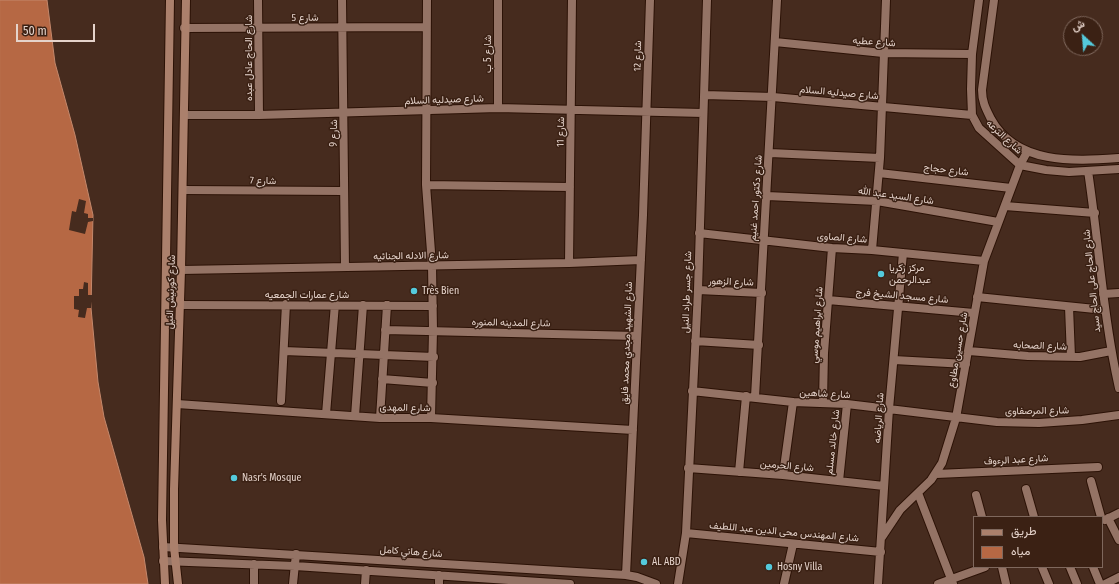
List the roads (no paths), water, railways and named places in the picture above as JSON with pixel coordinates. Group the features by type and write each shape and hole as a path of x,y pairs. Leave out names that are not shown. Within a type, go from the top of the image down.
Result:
{"main road":[{"name":"شارع كورنيش النيل","path":"165,584 163,547 170,0"},
{"name":"شارع كورنيش النيل","path":"178,584 174,547 174,488 185,115 184,28 186,0"}],"street":[{"name":"شارع الحاج عادل عبده","path":"258,0 259,115"},
{"name":"شارع 9","path":"342,0 345,267"},
{"path":"427,0 426,185 432,265 434,357 431,418"},
{"name":"شارع 5 ب","path":"498,0 498,108"},
{"name":"شارع 11","path":"569,263 572,0"},
{"name":"شارع 12","path":"647,112 650,0"},
{"name":"شارع جسر طراد النيل","path":"678,584 686,533 688,468 698,290 707,0"},
{"name":"شارع دكتور احمد غنيم","path":"755,397 762,293 763,240 770,153 777,0"},
{"path":"872,250 880,158 886,0"},
{"path":"972,115 972,54 979,0"},
{"name":"شارع الترعه","path":"994,0 982,90 982,102 1002,135 1027,152 1041,156 1069,159 1119,158"},
{"name":"شارع 5","path":"184,28 426,28"},
{"name":"شارع عطيه","path":"775,42 883,53 972,54"},
{"name":"شارع صيدليه السلام","path":"705,95 773,97 972,115"},
{"name":"شارع صيدليه السلام","path":"185,115 259,115 498,108 704,113"},
{"name":"شارع الشهيد مجدي محمد فايق","path":"626,575 647,112"},
{"name":"شارع الترعه","path":"972,115 983,132 1020,165 1046,170 1088,171 1119,169"},
{"name":"شارع حسين مطاوع","path":"882,537 900,510 936,474 942,463 956,418 984,261 1020,165 1027,152"},
{"path":"770,153 880,158"},
{"name":"شارع الحاج على الحاج سيد","path":"1088,171 1105,310 1111,351 1119,388"},
{"name":"شارع حجاج","path":"879,173 1011,188"},
{"path":"426,185 570,187"},
{"name":"شارع 7","path":"183,190 343,191"},
{"name":"شارع السيد عبد الله","path":"767,196 877,201 998,222"},
{"path":"1005,206 1094,213"},
{"name":"شارع الصاوى","path":"699,233 832,248 872,250 984,261"},
{"name":"شارع ابراهيم موسي","path":"823,402 832,248"},
{"name":"شارع الرياضه","path":"878,584 889,409 903,253"},
{"name":"شارع الادله الجنائيه","path":"181,270 569,263 641,260"},
{"name":"شارع الزهور","path":"698,290 762,293"},
{"path":"1103,294 1119,293"},
{"path":"977,297 1105,310"},
{"name":"شارع مسجد الشيخ فرج","path":"828,300 898,307 974,312"},
{"path":"281,400 286,304"},
{"path":"326,414 335,304"},
{"name":"شارع عمارات الجمعيه","path":"180,306 335,304 433,306"},
{"path":"355,416 363,305"},
{"path":"380,418 387,305"},
{"path":"1069,307 1071,357"},
{"name":"شارع المدينه المنوره","path":"385,330 637,336"},
{"path":"695,342 759,345"},
{"path":"284,351 434,357"},
{"name":"شارع الصحابه","path":"969,351 1028,356 1071,357 1080,357 1111,351"},
{"path":"894,360 966,364"},
{"path":"382,379 433,383"},
{"name":"شارع شاهين","path":"692,391 793,402 847,404 956,418"},
{"path":"739,472 746,396"},
{"path":"783,475 793,402"},
{"name":"شارع المهدى","path":"177,404 380,418 431,418 633,430"},
{"name":"شارع خالد مسلم","path":"839,481 847,404"},
{"name":"شارع المرصفاوى","path":"956,418 996,422 1039,423 1082,420 1119,415"},
{"name":"شارع عبد الرءوف","path":"936,474 1098,467"},
{"name":"شارع الحرمين","path":"688,468 783,475 884,486"},
{"path":"1091,481 1102,516"},
{"path":"1026,489 1034,516"},
{"path":"918,493 952,582"},
{"path":"976,495 982,516"},
{"path":"1119,512 1103,519 1119,540"},
{"name":"شارع المهندس محى الدين عبد اللطيف","path":"686,533 881,552"},
{"path":"784,584 793,544"},
{"name":"شارع هاني كامل","path":"163,547 626,575 637,576 656,584"},
{"path":"293,584 296,554"},
{"path":"163,561 175,560 366,570 504,579 513,582 570,584"},
{"path":"254,564 254,584"},
{"path":"504,579 505,568"},
{"path":"938,584 952,582 983,568"},
{"path":"1002,568 1006,584"},
{"path":"1042,568 1049,584"},
{"path":"1070,568 1077,584"},
{"path":"1093,568 1100,584"},
{"path":"365,584 366,570"},
{"path":"439,575 439,584"},
{"path":"1105,584 1119,577"}],"water":[{"path":"0,0 47,0 55,63 75,135 93,215 91,308 98,382 104,417 144,557 148,584 0,584"}],"place":[{"name":"مركز زكريا عبدالرحمن","path":"881,274"},
{"name":"Très Bien","path":"414,291"},
{"name":"Nasr's Mosque","path":"234,478"},
{"name":"AL ABD","path":"644,562"},
{"name":"Hosny Villa","path":"769,567"}]}
